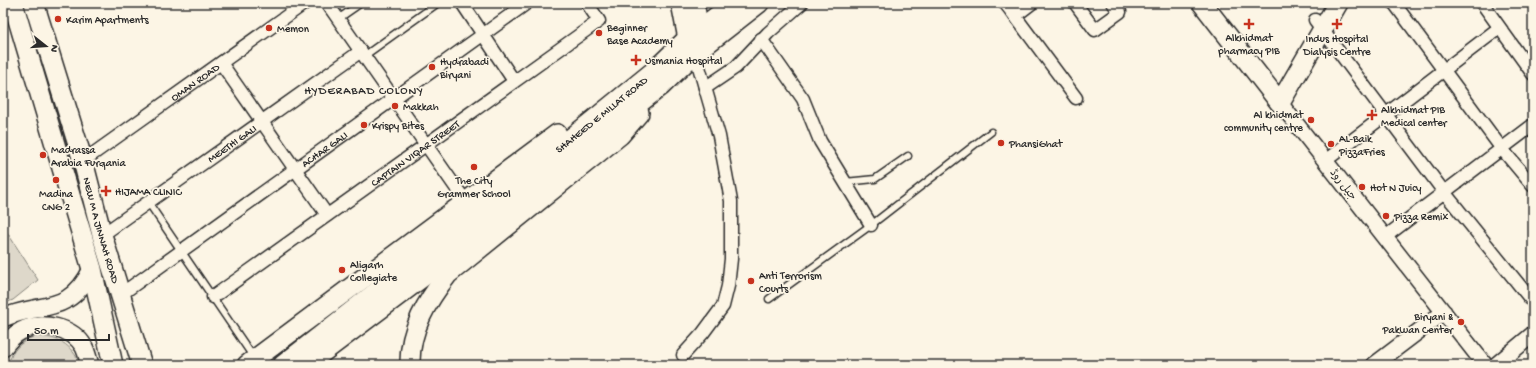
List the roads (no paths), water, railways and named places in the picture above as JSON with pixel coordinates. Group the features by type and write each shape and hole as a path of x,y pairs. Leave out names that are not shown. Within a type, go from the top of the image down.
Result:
{"main road":[{"name":"NEW M A JINNAH ROAD","path":"13,3 92,269 113,365"},
{"name":"NEW M A JINNAH ROAD","path":"34,3 83,161 102,235 142,365"},
{"path":"680,3 696,42"},
{"path":"695,3 696,42"},
{"path":"306,365 452,255 546,176 658,78 734,3"},
{"path":"696,42 758,3"},
{"name":"جیل روڈ","path":"1202,3 1276,98"},
{"path":"1319,25 1324,3"},
{"path":"1276,98 1319,25 1338,3"},
{"path":"251,362 475,205 639,70 658,78"},
{"path":"410,365 410,349 417,326 431,297 448,274 620,136 658,78"},
{"path":"283,365 428,252 475,205"},
{"path":"3,318 62,302 77,293 92,269"},
{"path":"127,320 146,357 158,365"},
{"path":"3,348 10,339 21,331 33,327 57,327 73,335 84,347 90,365"}],"street":[{"name":"OMAN ROAD","path":"83,161 305,3"},
{"path":"327,3 426,144 475,205"},
{"path":"462,3 514,81"},
{"name":"ACHAR GALI","path":"120,295 527,3"},
{"name":"CAPTAIN VIQAR STREET","path":"213,297 599,21 587,3"},
{"path":"705,88 736,66 761,39 802,3"},
{"path":"1005,3 1076,98"},
{"path":"1015,16 1032,3"},
{"path":"1075,3 1095,30 1120,12 1113,3"},
{"path":"1394,3 1502,149 1533,186"},
{"path":"1482,3 1533,74"},
{"path":"1319,25 1444,192 1533,302"},
{"path":"1325,161 1499,28"},
{"path":"761,39 802,98 820,141 870,225"},
{"path":"683,355 703,333 723,306 728,286 731,259 731,201 719,136 705,88 696,42"},
{"name":"MEETHI GALI","path":"102,235 262,121 362,54"},
{"path":"221,63 327,215"},
{"name":"جیل روڈ","path":"1276,98 1485,365"},
{"path":"1385,237 1533,125"},
{"path":"1374,365 1444,312"},
{"path":"1496,365 1533,334"}],"lane":[{"path":"338,19 361,3"},
{"name":"MEETHI GALI","path":"362,54 438,3"},
{"path":"769,299 870,225 991,132"},
{"path":"844,182 858,182 875,179 908,156"},
{"path":"148,202 213,297 251,362"}],"place":[{"name":"Karim Apartments","path":"58,19"},
{"name":"Alkhidmat pharmacy PIB","path":"1249,24"},
{"name":"Indus Hospital Dialysis Centre","path":"1337,24"},
{"name":"Memon","path":"269,28"},
{"name":"Beginner Base Academy","path":"599,33"},
{"name":"Usmania Hospital","path":"636,60"},
{"name":"Hydrabadi Biryani","path":"432,67"},
{"name":"Makkah","path":"395,106"},
{"name":"Alkhidmat PIB Medical center","path":"1372,115"},
{"name":"Al khidmat community centre","path":"1311,120"},
{"name":"Krispy Bites","path":"364,125"},
{"name":"PhansiGhat","path":"1001,143"},
{"name":"AL-Baik PizzaFries","path":"1331,144"},
{"name":"Madrassa Arabia Furqania","path":"43,155"},
{"name":"The City Grammer School","path":"474,167"},
{"name":"Madina CNG 2","path":"56,180"},
{"name":"Hot N Juicy","path":"1362,187"},
{"name":"HIJAMA CLINIC","path":"106,191"},
{"name":"Pizza Remix","path":"1386,216"},
{"name":"Aligarh Collegiate","path":"342,270"},
{"name":"Anti Terrorism Courts","path":"751,281"},
{"name":"Biryani & Pakwan Center","path":"1461,322"}],"district":[{"name":"HYDERABAD COLONY","path":"364,90"}]}
